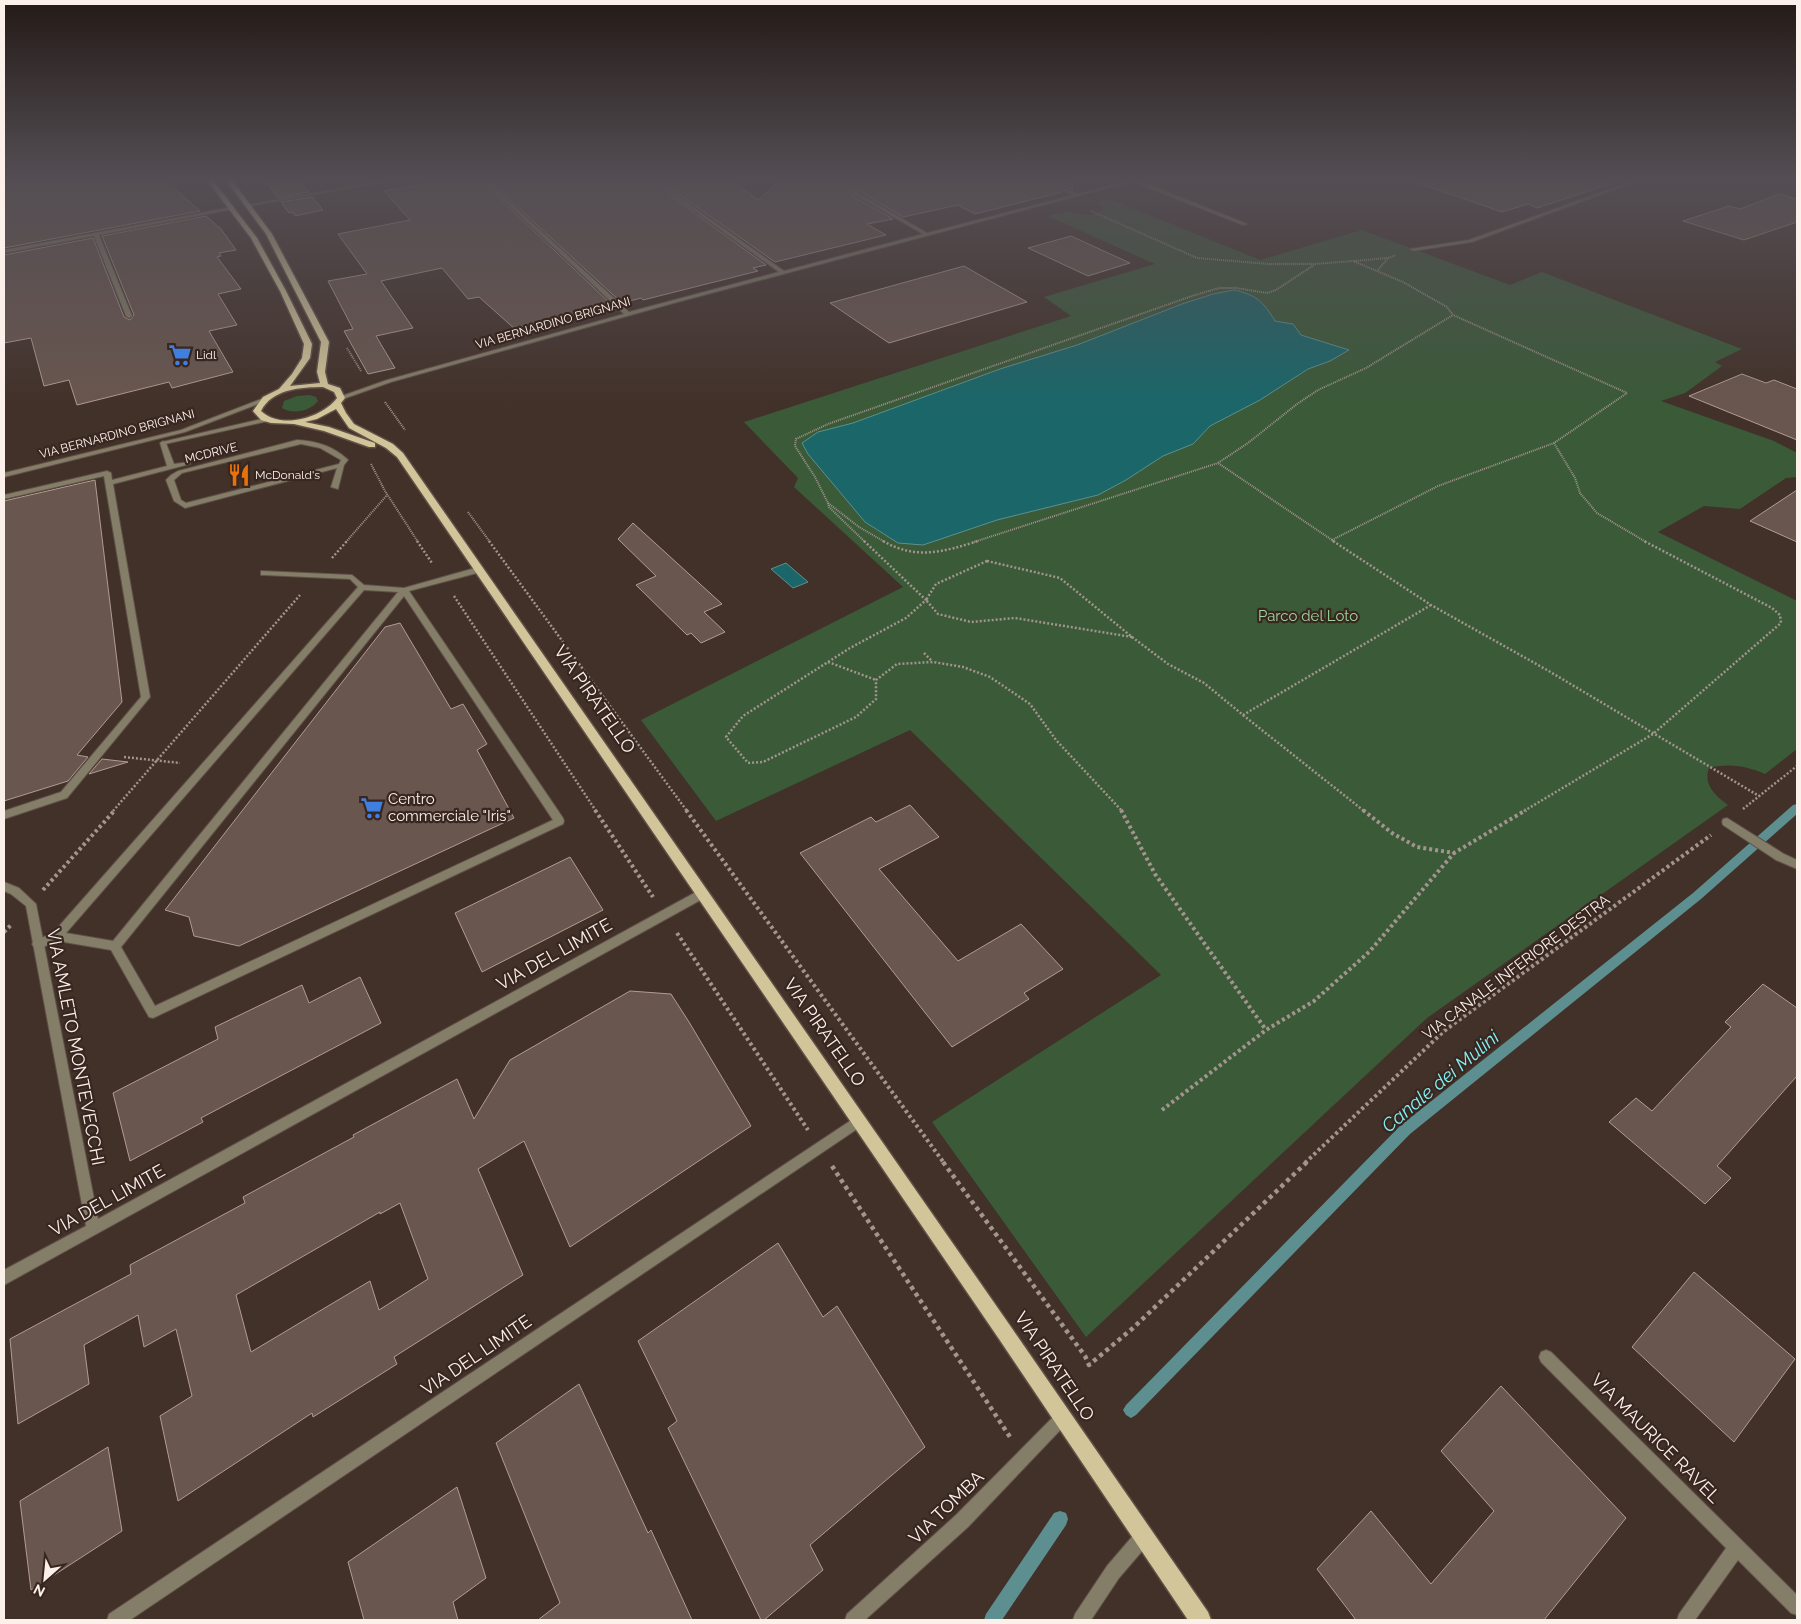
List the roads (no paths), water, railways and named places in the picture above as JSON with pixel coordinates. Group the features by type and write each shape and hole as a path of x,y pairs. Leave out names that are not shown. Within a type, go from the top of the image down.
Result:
{"main road":[{"path":"263,255 308,344 306,358 281,391"},
{"path":"280,255 325,342 321,372 324,385 339,397"},
{"path":"266,420 257,411 258,406 264,400 281,391 303,385 324,385"},
{"name":"VIA PIRATELLO","path":"292,422 319,416 339,397"},
{"name":"VIA PIRATELLO","path":"339,397 341,417 351,427 388,444 400,455 1200,1620"},
{"name":"VIA PIRATELLO","path":"266,420 292,422 367,442 395,458 411,472"}],"street":[{"path":"104,255 129,316"},
{"path":"564,255 628,314"},
{"path":"758,255 784,273"},
{"name":"VIA BERNARDINO BRIGNANI","path":"339,397 389,381 628,314 853,255"},
{"name":"VIA BERNARDINO BRIGNANI","path":"4,475 183,431 264,400"},
{"name":"VIA BERNARDINO BRIGNANI","path":"4,481 266,420"},
{"path":"109,483 281,440 302,442 335,450 345,460 341,465 335,487"},
{"name":"MCDRIVE","path":"302,442 180,472 170,480 178,501 185,506 341,465"},
{"path":"163,443 171,467"},
{"path":"4,497 107,473 146,697 64,795 4,815"},
{"path":"264,573 352,577 362,587 404,590 478,570"},
{"path":"38,944 57,936 362,587"},
{"path":"115,946 154,1013 558,821 404,590"},
{"path":"115,946 404,590"},
{"path":"1727,822 1780,857 1797,864"},
{"name":"VIA AMLETO MONTEVECCHI","path":"4,886 15,891 31,904 93,1229"},
{"name":"VIA DEL LIMITE","path":"4,1278 702,894"},
{"path":"57,936 115,946"},
{"name":"VIA DEL LIMITE","path":"115,1620 859,1121"},
{"name":"VIA MAURICE RAVEL","path":"1546,1357 1797,1607"},
{"name":"VIA TOMBA","path":"853,1620 962,1521 1062,1418"},
{"path":"1080,1620 1112,1572 1143,1537"},
{"path":"1685,1620 1737,1547"}],"water":[{"path":"1234,290 1248,294 1258,300 1267,308 1275,321 1293,324 1301,335 1349,350 1330,361 1308,369 1260,400 1210,426 1193,444 1163,456 1126,480 1098,495 997,520 923,545 898,543 865,522 808,454 802,443 818,432 853,423 1000,369 1077,345 1182,304 1213,294"},
{"path":"786,563 808,582 793,588 771,569"}],"waterway":[{"name":"Canale dei Mulini","path":"1131,1410 1405,1130 1697,896 1797,808"},
{"name":"Canale dei Mulini","path":"992,1620 1060,1519"}],"place":[{"name":"Lidl","path":"180,355"},
{"name":"McDonald's","path":"239,475"},
{"name":"Centro commerciale \"Iris\"","path":"372,808"}],"park label":[{"name":"Parco del Loto","path":"1308,616"}]}
